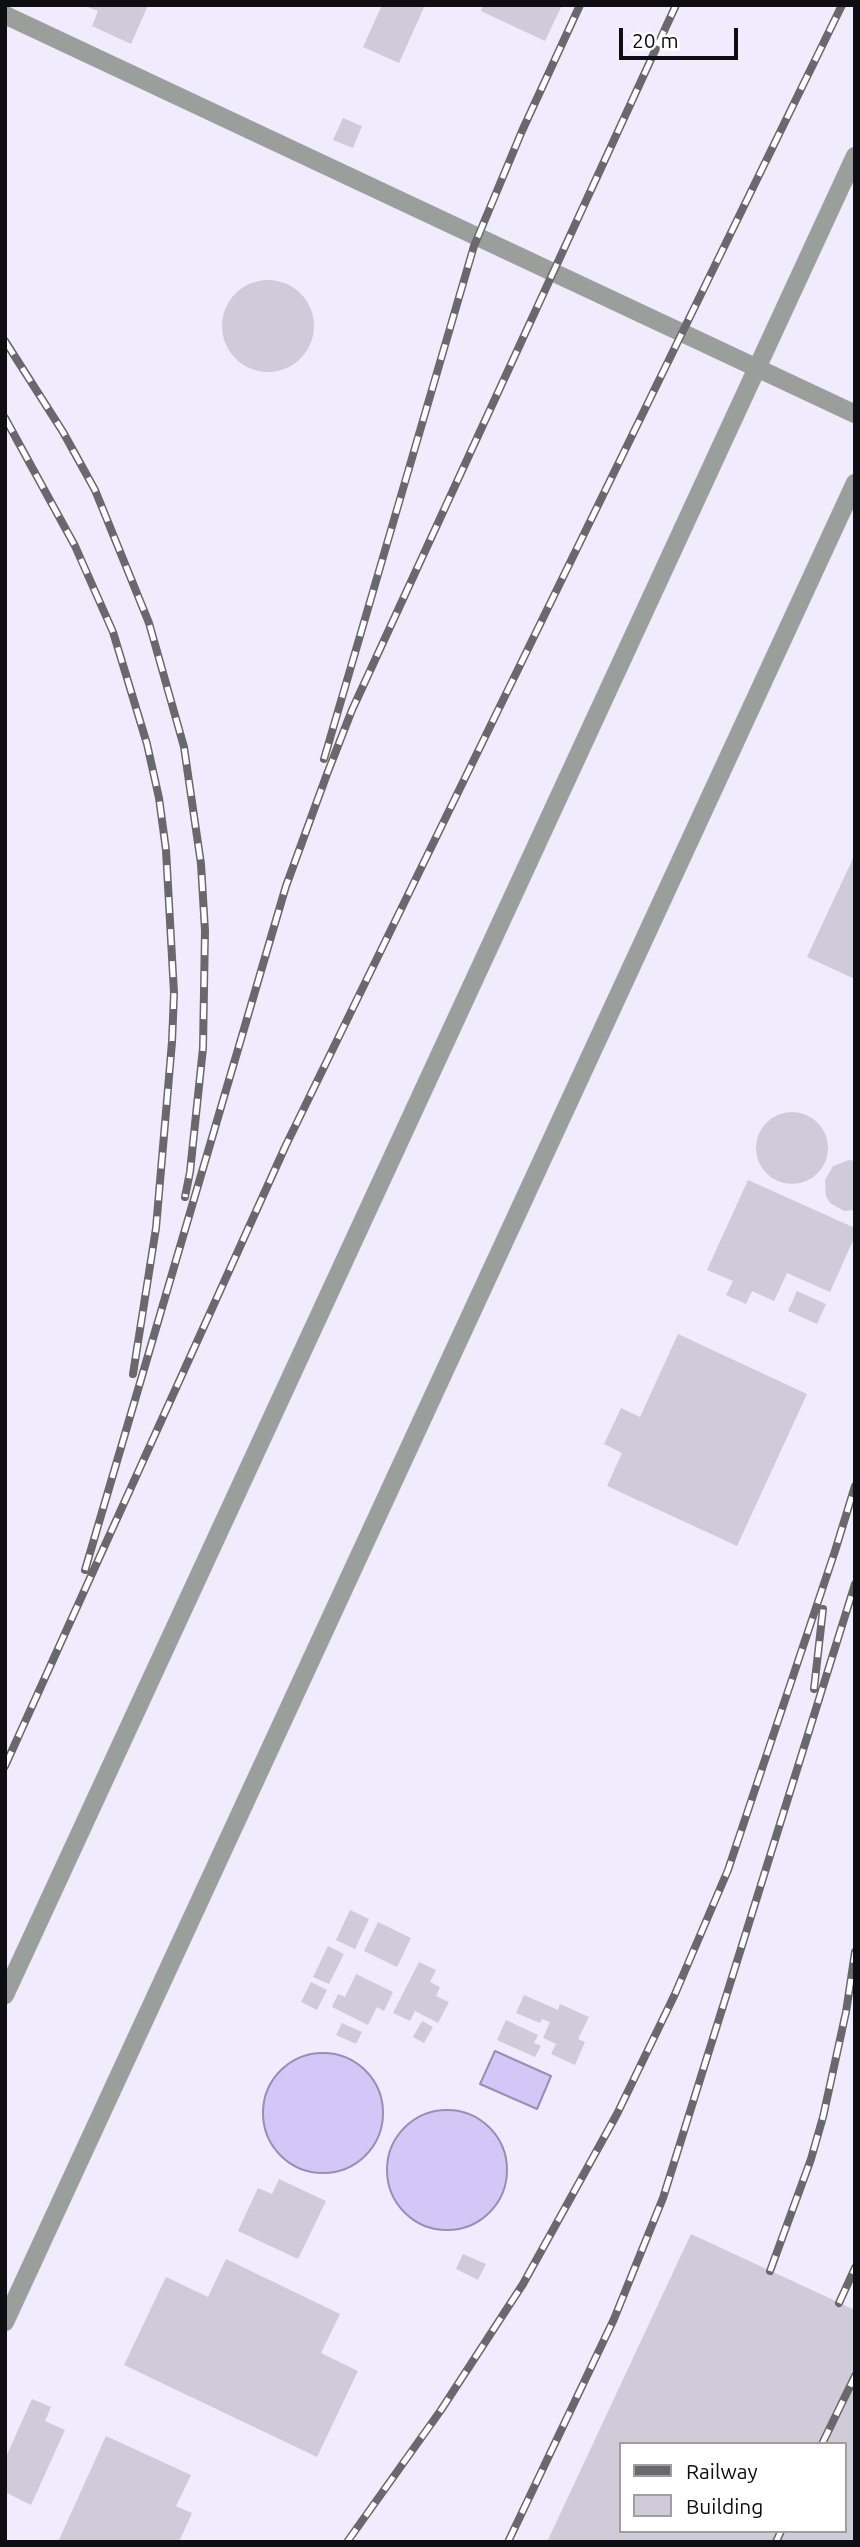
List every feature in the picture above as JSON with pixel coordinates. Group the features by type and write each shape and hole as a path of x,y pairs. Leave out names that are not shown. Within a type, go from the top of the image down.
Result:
{"lane":[{"path":"5,15 855,414"},
{"path":"5,1995 855,156"},
{"path":"5,2322 855,483"}],"shaded area":[{"path":"5,5 855,5 855,2542 5,2542"},
{"path":"495,2051 551,2076 537,2109 480,2084"},
{"path":"323,2053 346,2057 366,2070 379,2090 383,2113 379,2136 366,2156 346,2169 323,2173 300,2169 280,2156 267,2136 263,2113 267,2090 280,2070 300,2057"},
{"path":"447,2110 470,2114 490,2127 503,2147 507,2170 503,2193 490,2213 470,2226 447,2230 424,2226 404,2213 391,2193 387,2170 391,2147 404,2127 424,2114"}],"building":[{"path":"83,5 148,5 131,44 92,26 98,11"},
{"path":"382,5 425,5 399,63 363,47"},
{"path":"483,5 562,5 545,41 481,11"},
{"path":"343,118 362,126 353,148 333,140"},
{"path":"268,280 285,284 300,294 310,309 314,326 310,343 300,358 285,368 268,372 251,368 236,358 226,343 222,326 226,309 236,294 251,284"},
{"path":"855,854 855,979 807,957"},
{"path":"792,1112 812,1118 822,1128 828,1148 822,1168 812,1178 792,1184 772,1178 762,1168 756,1148 762,1128 772,1118"},
{"path":"849,1160 855,1161 855,1210 844,1211 830,1203 826,1196 825,1180 833,1166"},
{"path":"748,1180 855,1228 855,1236 830,1292 787,1273 774,1301 752,1291 746,1304 726,1295 733,1281 707,1270"},
{"path":"797,1291 826,1304 817,1324 788,1311"},
{"path":"678,1334 807,1394 737,1546 607,1486 622,1453 604,1444 621,1408 640,1417"},
{"path":"350,1910 369,1919 355,1949 336,1940"},
{"path":"378,1922 411,1938 397,1967 364,1951"},
{"path":"328,1946 344,1954 329,1984 313,1977"},
{"path":"419,1962 436,1970 430,1982 440,1987 436,1996 449,2002 438,2023 415,2011 410,2021 393,2013"},
{"path":"356,1974 393,1992 384,2011 377,2007 368,2025 332,2007 338,1994 345,1997"},
{"path":"311,1982 327,1990 317,2010 301,2002"},
{"path":"524,1995 558,2010 560,2004 589,2017 578,2039 585,2042 575,2065 551,2054 556,2044 543,2038 550,2022 542,2019 540,2023 516,2013"},
{"path":"506,2020 538,2035 534,2043 541,2046 535,2057 497,2040"},
{"path":"422,2021 433,2027 424,2043 413,2037"},
{"path":"342,2023 362,2032 356,2044 336,2035"},
{"path":"279,2179 326,2201 298,2259 238,2231 258,2188 272,2194"},
{"path":"691,2234 855,2310 855,2542 547,2542"},
{"path":"463,2254 486,2264 478,2280 456,2269"},
{"path":"226,2259 340,2314 321,2353 358,2371 317,2457 124,2365 166,2277 208,2297"},
{"path":"32,2399 51,2407 45,2421 65,2430 31,2505 5,2492 5,2459"},
{"path":"106,2436 191,2475 176,2506 192,2513 179,2542 58,2542"}],"railway":[{"path":"324,759 474,246 522,131 580,5"},
{"path":"85,1570 286,886 327,774 352,710 676,5"},
{"path":"5,1766 286,1145 842,5"},
{"path":"5,341 63,432 95,490 149,623 184,747 201,864 205,931 203,1048 185,1197"},
{"path":"5,418 75,546 113,632 147,744 159,798 166,850 174,993 172,1042 156,1228 133,1374"},
{"path":"347,2542 441,2410 523,2284 617,2114 675,1994 728,1870 855,1486"},
{"path":"508,2542 614,2319 663,2198 855,1584"},
{"path":"814,1689 823,1609"},
{"path":"770,2271 811,2159 823,2117 846,2012 855,1952"},
{"path":"839,2303 855,2268"},
{"path":"823,2442 855,2376"},
{"path":"776,2542 780,2533"}]}
